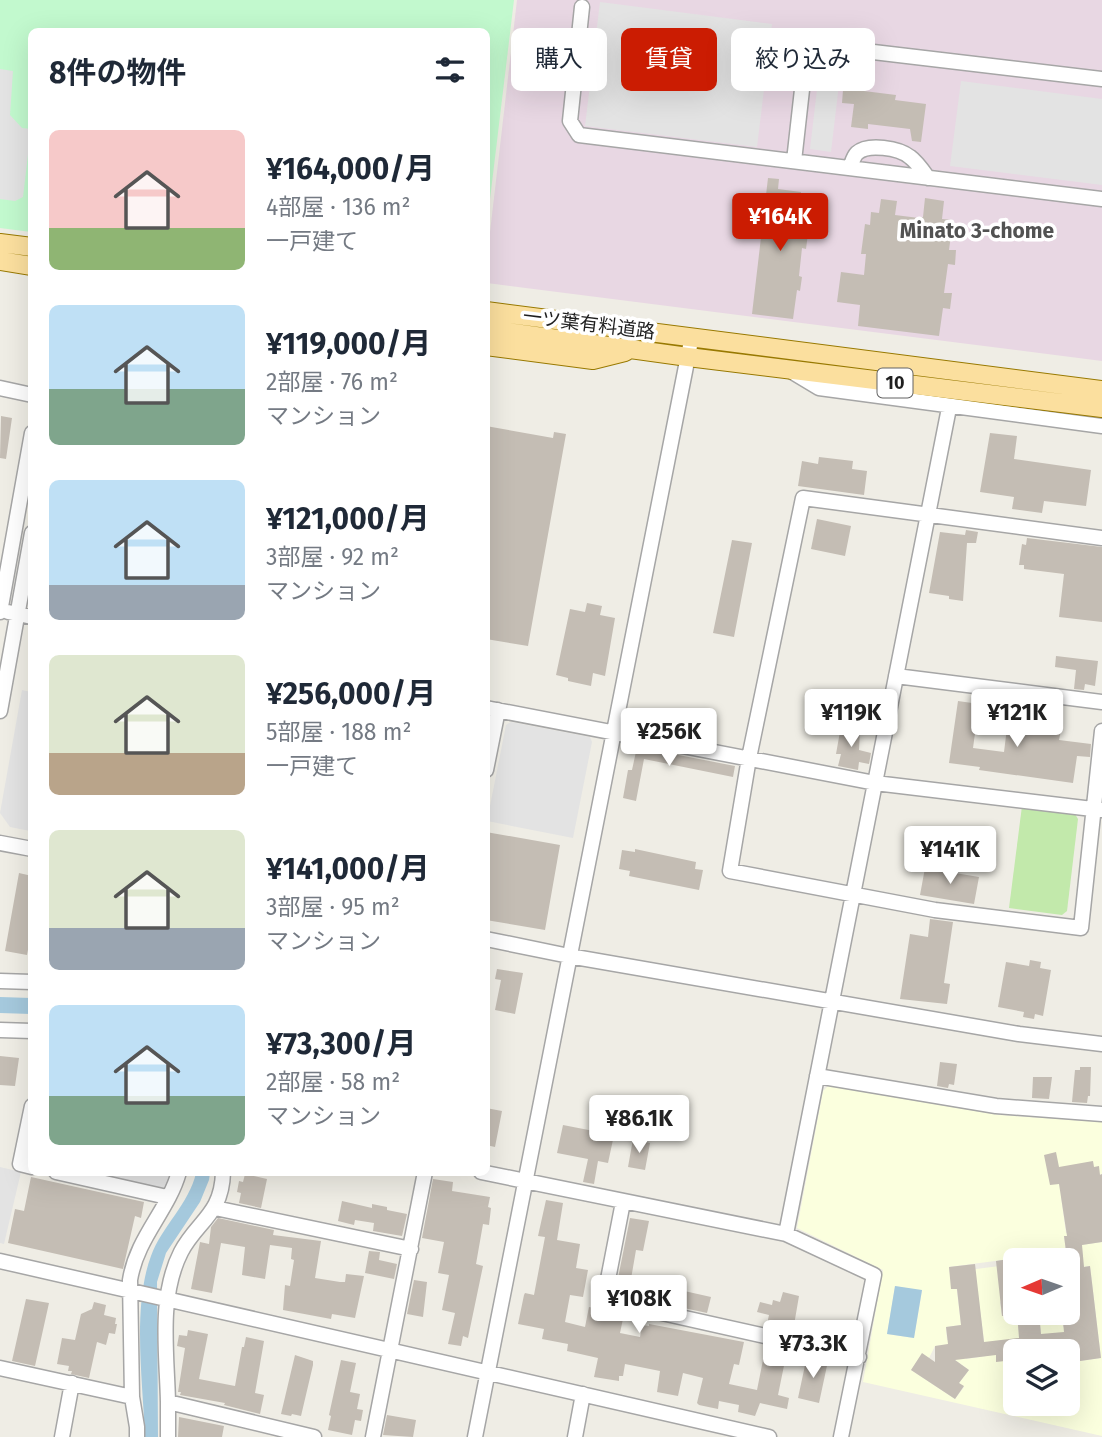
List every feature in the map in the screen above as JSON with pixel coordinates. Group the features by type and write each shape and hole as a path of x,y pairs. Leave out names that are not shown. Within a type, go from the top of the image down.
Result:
{"main road":[{"path":"0,243 28,246"},
{"path":"4,263 28,266"},
{"name":"一ツ葉有料道路","path":"490,312 691,338"},
{"name":"一ツ葉有料道路","path":"490,330 688,357"},
{"name":"10","path":"691,338 1102,390"},
{"path":"490,347 593,360 636,350"},
{"name":"10","path":"688,357 1102,408"}],"street":[{"path":"582,7 570,121 579,135 1102,199"},
{"path":"794,161 806,54 811,48 820,46 1102,79"},
{"path":"850,168 856,154 877,148 902,152 912,157 929,178"},
{"path":"475,1437 691,338"},
{"path":"787,370 819,388 949,408 1102,426"},
{"path":"0,388 28,394"},
{"path":"786,1234 949,408"},
{"path":"24,615 0,611 28,455"},
{"path":"1102,538 803,498 749,758 730,871 934,909 1081,928 1098,810 1102,731"},
{"path":"0,711 24,615 28,574"},
{"path":"896,676 1102,702"},
{"path":"490,729 492,709 875,783 1098,810"},
{"path":"0,843 28,848"},
{"path":"490,940 1019,1034 1102,1044"},
{"path":"0,981 28,982"},
{"path":"0,1030 28,1031"},
{"path":"817,1076 996,1106 1102,1114"},
{"path":"28,1125 20,1164 28,1166"},
{"path":"490,1174 786,1234 874,1275 841,1437"},
{"path":"73,1176 167,1198"},
{"path":"137,1437 132,1396 133,1263 167,1198 175,1189 178,1176"},
{"path":"168,1437 164,1298 181,1252 215,1208 222,1176"},
{"path":"373,1437 424,1176"},
{"path":"623,1202 604,1300 859,1357"},
{"path":"215,1208 411,1249"},
{"path":"0,1261 769,1437"},
{"path":"0,1368 132,1396"},
{"path":"62,1437 72,1383"},
{"path":"575,1437 583,1394"},
{"path":"168,1402 314,1437"}],"shaded area":[{"path":"517,0 1102,0 1102,361 490,283 490,232 511,52 511,91 607,91 607,28 514,28"},
{"path":"600,2 772,24 772,28 731,28 731,91 764,91 757,147 585,126 589,91 607,91 607,28 597,28"},
{"path":"0,69 13,71 10,115 22,128 28,129 28,154 23,197 15,201 0,199"},
{"path":"961,81 1102,99 1102,185 950,166"},
{"path":"817,91 838,91 831,152 810,149"},
{"path":"22,690 28,691 28,831 10,827 0,813"},
{"path":"511,722 590,737 592,742 573,838 490,822 490,806 506,725"},
{"path":"828,1086 999,1115 1102,1122 1102,1174 1066,1180 1068,1195 1061,1197 1066,1233 1073,1232 1075,1246 1102,1242 1102,1436 1013,1416 1080,1416 1080,1361 1101,1358 1090,1266 1080,1267 1082,1250 1072,1248 1071,1236 1064,1236 1066,1248 1003,1248 1003,1260 949,1267 952,1289 955,1289 953,1272 1003,1266 1003,1302 1000,1302 1003,1325 1018,1325 1020,1339 1003,1339 1003,1414 863,1382 883,1270 797,1228 823,1091","holes":["975,1271 986,1356 966,1359 963,1339 947,1340 946,1327 961,1325 955,1274","895,1286 922,1291 914,1338 887,1334","962,1343 962,1351 944,1355 969,1370 959,1383 964,1387 955,1399 911,1370 922,1354 929,1358 935,1346"]},
{"path":"0,1167 21,1172 4,1244 0,1243"},
{"path":"103,1176 171,1176 164,1189"},
{"path":"1040,1325 1075,1325 1077,1339 1041,1339"}],"green space":[{"path":"0,0 514,0 490,199 490,28 28,28 28,232 0,228"},
{"path":"1022,806 1075,814 1078,819 1067,911 1062,915 1009,908"}],"water":[{"path":"0,997 28,998 28,1014 0,1013"},
{"path":"195,1176 210,1176 200,1202 166,1253 157,1282 158,1437 145,1437 140,1321 145,1276 156,1245"},
{"path":"895,1286 922,1290 914,1338 887,1334"}],"building":[{"path":"843,91 864,91 896,95 895,100 926,104 921,142 912,141 910,129 868,124 868,129 851,127 854,104 842,103"},
{"path":"768,178 779,179 778,189 801,192 799,205 807,206 806,217 810,218 806,249 802,248 799,276 802,277 800,291 797,290 793,319 752,314"},
{"path":"925,198 944,201 942,219 953,220 949,250 956,250 955,265 948,264 944,293 952,293 950,309 943,308 939,336 858,326 860,305 837,302 841,272 864,275 866,254 861,254 865,224 870,225 871,212 879,213 881,199 897,201 895,215 923,217"},
{"path":"1,416 12,418 6,459 0,458"},
{"path":"490,427 553,438 554,432 566,434 528,646 490,640"},
{"path":"990,433 1017,436 1014,459 1091,470 1086,506 1044,501 1042,513 1012,509 1014,497 980,492"},
{"path":"819,457 853,461 852,469 867,471 864,495 798,486 802,461 818,464"},
{"path":"817,519 851,526 845,556 811,549"},
{"path":"966,530 978,532 976,543 967,543 963,601 929,593 940,532 965,535"},
{"path":"1027,538 1102,547 1102,622 1059,617 1064,574 1024,569 1024,565 1019,565 1022,544 1026,545"},
{"path":"732,540 752,543 734,637 713,633"},
{"path":"587,603 602,606 600,615 615,618 605,676 593,673 591,686 568,681 568,678 556,675 570,609 585,612"},
{"path":"1056,656 1098,661 1095,686 1085,684 1084,690 1074,689 1076,670 1055,667"},
{"path":"958,701 979,704 973,748 1004,752 1008,720 1061,730 1059,740 1091,744 1090,757 1077,756 1073,783 979,770 980,767 949,763"},
{"path":"841,726 860,729 859,750 871,753 869,764 859,762 858,770 838,766 841,754 836,754"},
{"path":"637,747 735,766 733,777 644,759 636,801 623,798 628,770 632,770"},
{"path":"490,833 560,845 545,930 490,921"},
{"path":"635,849 696,862 695,869 703,870 699,890 629,876 630,871 619,869 622,850 635,852"},
{"path":"925,868 979,877 974,904 920,895"},
{"path":"19,873 28,875 27,955 5,951"},
{"path":"930,919 953,922 944,983 950,984 947,1004 900,999 910,934 928,937"},
{"path":"1030,960 1041,962 1040,968 1051,970 1043,1016 1035,1014 1034,1019 1023,1017 1024,1012 998,1007 1006,962 1029,966"},
{"path":"497,969 523,973 515,1014 495,1010 501,980 495,979"},
{"path":"0,1056 19,1058 15,1086 0,1085"},
{"path":"940,1062 957,1064 954,1085 949,1084 948,1088 937,1086"},
{"path":"1080,1067 1091,1067 1090,1096 1087,1103 1072,1102 1075,1070 1080,1070"},
{"path":"1033,1077 1052,1077 1049,1099 1032,1098"},
{"path":"490,1109 502,1111 495,1147 490,1146"},
{"path":"563,1125 614,1135 608,1163 598,1161 594,1184 583,1182 588,1159 557,1153"},
{"path":"633,1139 650,1143 645,1170 628,1167"},
{"path":"1056,1152 1059,1167 1093,1161 1094,1167 1099,1166 1100,1175 1102,1174 1102,1242 1082,1245 1084,1267 1090,1266 1101,1358 1080,1361 1080,1339 1010,1339 1019,1338 1018,1325 1040,1325 1041,1334 1064,1332 1063,1325 1080,1325 1080,1248 1066,1248 1064,1236 1067,1236 1059,1184 1050,1185 1044,1155"},
{"path":"244,1176 267,1179 261,1208 239,1203 239,1181 243,1182"},
{"path":"31,1177 144,1202 141,1218 135,1216 123,1269 8,1243 15,1209 24,1211"},
{"path":"433,1179 453,1182 452,1191 490,1197 489,1225 483,1224 476,1264 483,1266 468,1338 463,1336 461,1346 448,1344 455,1313 442,1310 449,1275 438,1273 444,1242 422,1238"},
{"path":"546,1200 563,1203 557,1240 580,1244 576,1268 588,1270 583,1297 570,1295 565,1322 585,1327 589,1307 624,1314 620,1333 640,1337 642,1325 649,1324 744,1342 739,1365 734,1364 729,1384 757,1390 765,1350 773,1352 774,1348 787,1351 778,1395 789,1398 787,1409 760,1403 755,1416 738,1412 739,1405 719,1401 718,1409 699,1405 697,1403 703,1378 683,1373 678,1396 657,1392 660,1371 625,1364 623,1376 619,1376 619,1381 594,1377 598,1358 567,1351 568,1344 542,1339 544,1329 518,1324 525,1293 534,1295 545,1237 538,1236"},
{"path":"342,1201 372,1208 372,1204 387,1207 387,1210 407,1214 402,1236 373,1231 374,1223 355,1220 354,1225 338,1221"},
{"path":"218,1218 274,1230 273,1235 321,1241 315,1278 345,1282 346,1274 364,1276 355,1318 332,1314 331,1319 283,1310 285,1285 290,1286 294,1260 291,1259 292,1248 270,1245 265,1279 242,1275 245,1247 221,1243 212,1293 191,1289 200,1242 209,1244 211,1227"},
{"path":"630,1218 649,1221 643,1251 636,1250 631,1279 711,1297 707,1313 615,1293"},
{"path":"369,1251 380,1252 379,1260 397,1264 394,1279 365,1273"},
{"path":"1003,1260 1003,1316 1002,1316 996,1261"},
{"path":"975,1264 984,1342 1003,1340 1003,1361 996,1362 996,1355 955,1360 969,1370 959,1383 964,1386 955,1399 911,1370 922,1353 935,1362 935,1346 948,1344 946,1327 961,1325 957,1289 951,1289 949,1267"},
{"path":"414,1280 427,1282 423,1317 407,1314"},
{"path":"783,1292 799,1296 793,1331 767,1324 769,1315 757,1312 760,1302 772,1305 773,1300 780,1302"},
{"path":"26,1299 49,1303 35,1366 12,1361"},
{"path":"94,1302 106,1305 104,1315 116,1318 117,1324 115,1334 109,1333 106,1345 97,1342 89,1378 71,1374 72,1371 68,1371 69,1366 57,1364 62,1338 75,1340 81,1314 92,1309"},
{"path":"188,1330 208,1334 199,1379 235,1386 246,1337 264,1341 255,1393 264,1395 260,1414 224,1405 225,1403 180,1395 181,1392 178,1392 185,1348 177,1346 179,1335 187,1336"},
{"path":"295,1355 313,1361 301,1416 281,1414"},
{"path":"807,1356 828,1361 819,1403 798,1398"},
{"path":"341,1360 356,1363 350,1392 360,1394 357,1409 363,1410 361,1421 355,1420 352,1435 328,1430"},
{"path":"387,1415 416,1420 413,1437 383,1435"},
{"path":"179,1417 224,1426 222,1437 178,1437"}],"district":[{"name":"Minato 3-chome","path":"977,231"}]}
